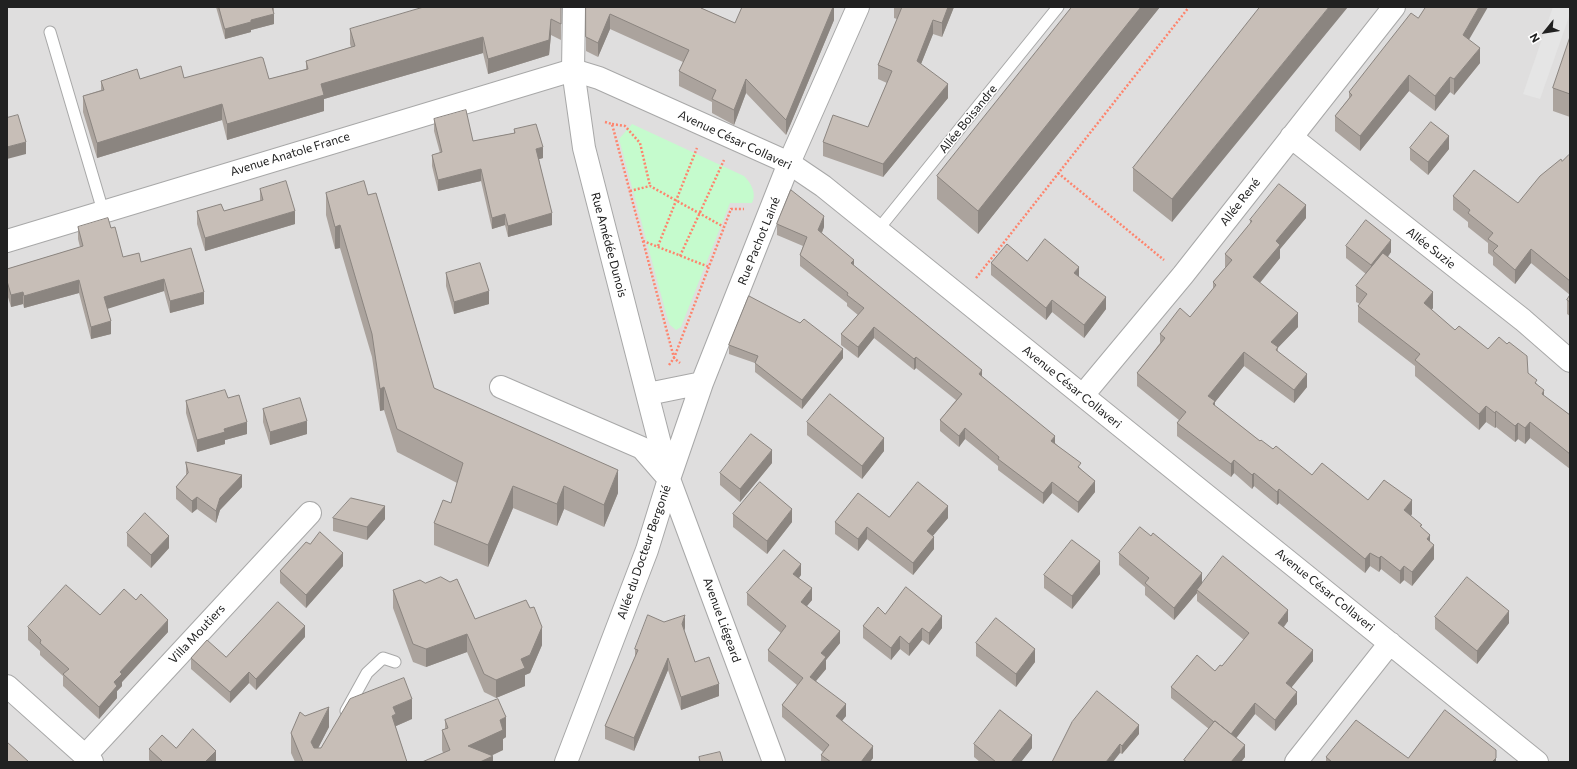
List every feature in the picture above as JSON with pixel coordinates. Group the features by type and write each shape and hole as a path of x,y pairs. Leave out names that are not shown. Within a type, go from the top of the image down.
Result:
{"street":[{"name":"Rue Amédée Dunois","path":"574,7 573,70 584,148 669,479"},
{"name":"Rue Pachot Lainé","path":"669,479 704,380 789,163 858,7"},
{"name":"Allée René","path":"1083,395 1183,275 1290,137 1394,7"},
{"name":"Avenue César Collaveri","path":"573,70 599,78 789,163 847,204 877,231 1083,395 1537,762"},
{"name":"Avenue Anatole France","path":"7,241 573,70"},
{"name":"Allée Suzie","path":"1290,137 1522,320 1570,361"},
{"path":"648,393 704,380"},
{"name":"Allée du Docteur Bergonié","path":"501,387 642,448 669,479 647,550 566,762"},
{"name":"Avenue Liégeard","path":"669,479 774,762"},
{"name":"Villa Moutiers","path":"88,759 310,513"},
{"path":"1296,762 1390,644"},
{"path":"7,686 88,759"}],"lane":[{"name":"Allée Boisandre","path":"877,231 1058,7"},
{"path":"50,32 103,211"},
{"path":"341,721 367,673 383,658 395,662"}],"path":[{"path":"961,297 1189,7"},
{"path":"579,112 612,124 625,126 640,143 650,186"},
{"path":"612,124 674,358 704,380"},
{"path":"658,246 698,146"},
{"path":"680,256 725,159"},
{"path":"1058,173 1183,275"},
{"path":"630,191 650,186 724,227"},
{"path":"648,393 674,358 731,209 771,209"},
{"path":"643,241 709,267"}],"shaded area":[{"path":"7,7 1570,7 1570,762 7,762"},
{"path":"1553,7 1570,7 1570,14 1540,99 1523,94"}],"green space":[{"path":"632,124 744,176 754,192 752,203 730,203 681,327 676,330 670,325 667,317 619,139"}],"building":[{"path":"219,7 272,7 274,14 225,29"},
{"path":"424,7 561,7 561,24 551,19 549,40 488,59 483,37 321,84 324,95 227,124 222,104 97,143 83,96 104,90 101,81 137,69 140,79 181,66 184,78 261,57 263,58 269,79 308,69 306,61 355,46 350,29"},
{"path":"586,7 701,7 735,23 742,7 833,7 786,120 746,79 734,110 712,99 716,90 679,71 689,50 610,14 598,43 586,37"},
{"path":"902,7 948,7 942,23 933,20 917,61 948,84 883,164 823,142 833,115 868,127 892,71 878,65"},
{"path":"1072,7 1141,7 978,211 937,176"},
{"path":"1260,7 1329,7 1172,199 1133,168"},
{"path":"1426,7 1479,7 1463,35 1480,48 1454,79 1450,77 1435,96 1409,75 1360,136 1335,116 1352,95 1349,92 1411,13 1418,18"},
{"path":"1570,37 1570,94 1553,88"},
{"path":"466,110 473,141 515,133 514,129 536,124 543,147 536,149 552,213 508,226 505,214 492,218 481,169 438,180 432,155 442,152 434,119"},
{"path":"18,115 26,142 7,147 7,118"},
{"path":"1431,122 1449,136 1428,162 1410,148"},
{"path":"1569,155 1570,281 1531,249 1515,270 1493,251 1498,246 1488,239 1493,233 1468,213 1470,210 1453,196 1474,170 1518,203 1540,176 1561,159 1562,161"},
{"path":"286,181 295,211 205,238 197,211 221,204 224,211 263,200 260,189"},
{"path":"364,181 368,195 376,193 434,388 618,470 604,505 564,486 557,504 513,486 488,545 434,523 443,500 451,503 463,463 397,429 384,387 380,389 372,334 340,225 335,227 326,193"},
{"path":"1279,184 1306,205 1276,241 1280,245 1253,277 1298,313 1271,342 1278,347 1276,350 1307,374 1294,390 1244,352 1208,396 1215,401 1213,404 1260,441 1261,440 1273,449 1276,446 1312,475 1322,463 1368,500 1384,480 1412,500 1404,510 1422,525 1420,526 1430,535 1427,539 1434,545 1412,572 1404,566 1400,571 1381,556 1379,558 1370,553 1365,559 1279,489 1277,492 1254,473 1252,475 1234,460 1231,464 1177,423 1186,412 1137,373 1165,338 1160,334 1180,308 1190,317 1216,285 1213,282 1232,260 1225,254 1252,221 1250,220"},
{"path":"791,190 824,216 818,230 854,260 851,263 982,370 979,374 1055,436 1051,441 1081,463 1078,467 1095,481 1078,502 1052,482 1043,493 998,459 999,457 965,428 959,436 940,420 962,394 916,357 914,359 874,327 858,347 841,334 864,308 847,295 848,293 800,255 807,237 777,224"},
{"path":"108,218 111,228 115,227 123,257 139,253 141,262 191,248 204,292 170,301 164,279 104,297 111,321 91,327 79,280 24,296 23,292 11,295 7,281 7,269 83,246 78,227"},
{"path":"1366,220 1391,240 1371,265 1346,246"},
{"path":"1045,239 1079,267 1074,273 1106,297 1084,325 1052,300 1046,308 991,263 1007,244 1027,261"},
{"path":"1383,253 1433,292 1424,303 1455,330 1459,326 1488,349 1499,337 1507,344 1509,342 1527,356 1528,373 1537,380 1535,383 1544,390 1542,394 1570,415 1570,454 1530,422 1525,428 1518,423 1515,426 1496,411 1495,413 1486,406 1479,414 1415,360 1420,354 1358,306 1367,294 1356,286"},
{"path":"480,263 489,291 454,302 446,273"},
{"path":"1570,295 1570,302 1567,300"},
{"path":"749,296 800,323 804,319 843,349 802,400 755,363 758,356 729,345"},
{"path":"225,390 228,398 239,395 247,422 224,429 225,432 197,440 186,401"},
{"path":"830,394 884,438 862,466 807,422"},
{"path":"300,398 307,421 270,432 263,409"},
{"path":"751,434 772,450 740,489 720,473"},
{"path":"186,462 242,475 220,498 216,511 197,497 192,501 176,487 188,473"},
{"path":"760,482 792,509 767,541 733,514"},
{"path":"918,482 948,506 927,531 934,537 913,563 867,527 858,539 835,522 858,493 889,517"},
{"path":"351,498 385,506 367,527 333,518"},
{"path":"145,513 169,536 151,555 127,533"},
{"path":"1140,527 1151,536 1153,533 1202,573 1174,608 1145,583 1149,578 1119,553"},
{"path":"320,532 343,553 306,595 280,571 306,542 310,544"},
{"path":"1072,540 1100,561 1072,596 1044,575"},
{"path":"784,550 801,564 793,574 812,588 801,602 840,631 821,653 826,657 810,677 846,704 836,716 873,746 861,762 831,762 821,755 829,745 782,705 803,678 768,650 786,626 747,593"},
{"path":"1223,556 1288,610 1278,623 1313,650 1286,683 1297,692 1275,720 1255,703 1231,734 1171,687 1197,655 1215,671 1220,665 1222,666 1249,633 1197,590"},
{"path":"441,577 450,582 457,579 475,619 526,600 530,608 534,607 542,627 530,655 521,659 525,668 496,680 484,674 467,634 426,649 413,644 393,590 420,580 425,583"},
{"path":"1467,577 1509,611 1477,651 1435,617"},
{"path":"66,585 100,615 124,589 136,600 141,594 168,620 120,672 122,674 114,682 117,686 99,707 63,674 69,669 40,643 41,640 28,627"},
{"path":"906,587 942,616 929,633 922,628 909,644 900,636 891,648 863,626 878,607 885,614"},
{"path":"278,602 305,626 256,679 249,672 230,692 191,658 207,640 226,657"},
{"path":"648,615 664,622 685,615 682,624 695,662 709,657 719,684 681,697 668,658 634,738 605,726 638,650 635,649"},
{"path":"996,618 1035,649 1016,674 976,643"},
{"path":"404,678 412,699 393,707 396,714 392,716 407,762 303,762 291,733 300,712 305,716 329,707 311,742 314,748 321,748 350,699"},
{"path":"1097,691 1139,725 1122,746 1120,744 1106,762 1052,762 1072,722"},
{"path":"498,699 506,717 500,720 503,730 468,746 493,756 480,762 422,762 450,750 442,730 448,728 445,720"},
{"path":"1000,710 1032,735 1011,762 996,762 974,744"},
{"path":"1445,710 1496,750 1496,758 1492,762 1332,762 1326,757 1356,720 1408,758"},
{"path":"1215,721 1245,745 1231,762 1187,762 1184,760"},
{"path":"193,729 216,751 205,762 163,762 149,749 162,735 176,748"},
{"path":"7,742 29,762 7,762"},
{"path":"720,752 723,762 700,762 699,757"}]}
